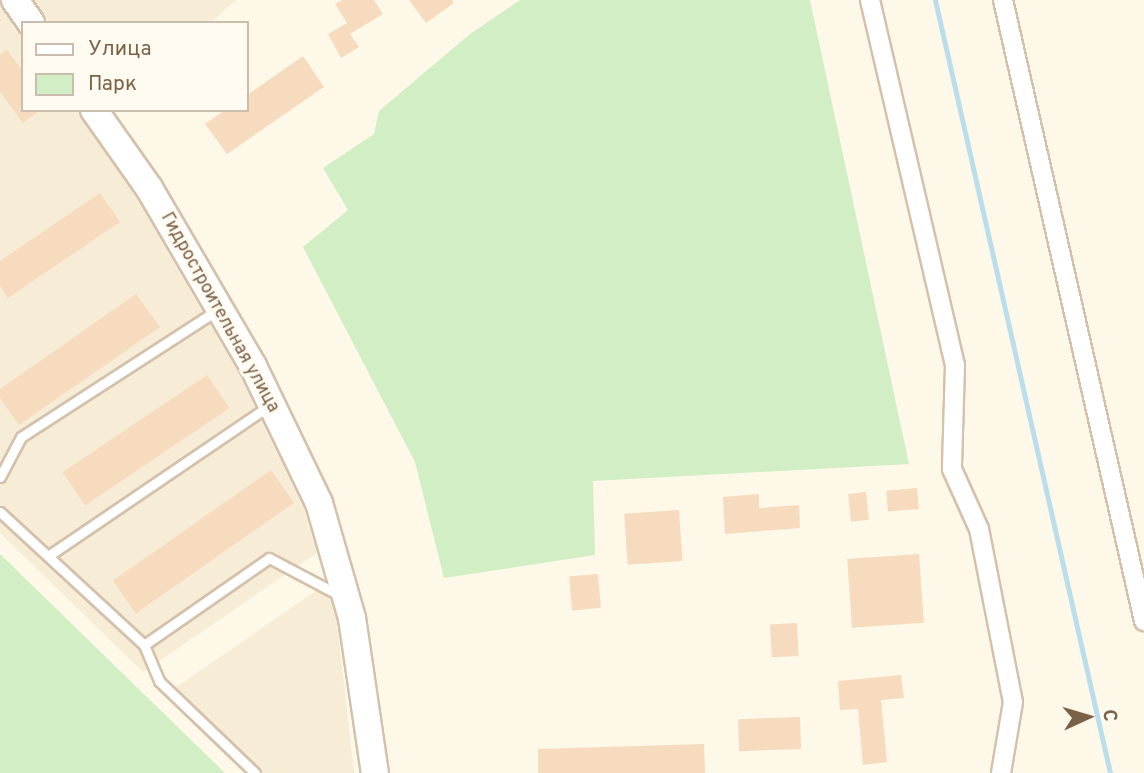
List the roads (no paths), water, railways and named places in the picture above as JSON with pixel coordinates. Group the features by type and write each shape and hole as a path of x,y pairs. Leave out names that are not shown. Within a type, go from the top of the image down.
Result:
{"street":[{"path":"15,0 30,21"},
{"path":"870,0 956,365 952,469 979,529 1013,702 1001,773"},
{"path":"1003,0 1144,621"},
{"name":"Гидростроительная улица","path":"95,112 149,188 219,309 271,404 319,503 347,600 375,773"}],"lane":[{"path":"0,477 21,437 219,309"},
{"path":"48,556 271,404"},
{"path":"0,512 144,645 159,681 255,773"},
{"path":"144,645 269,558 347,600"}],"waterway":[{"path":"935,0 1110,773"}]}
